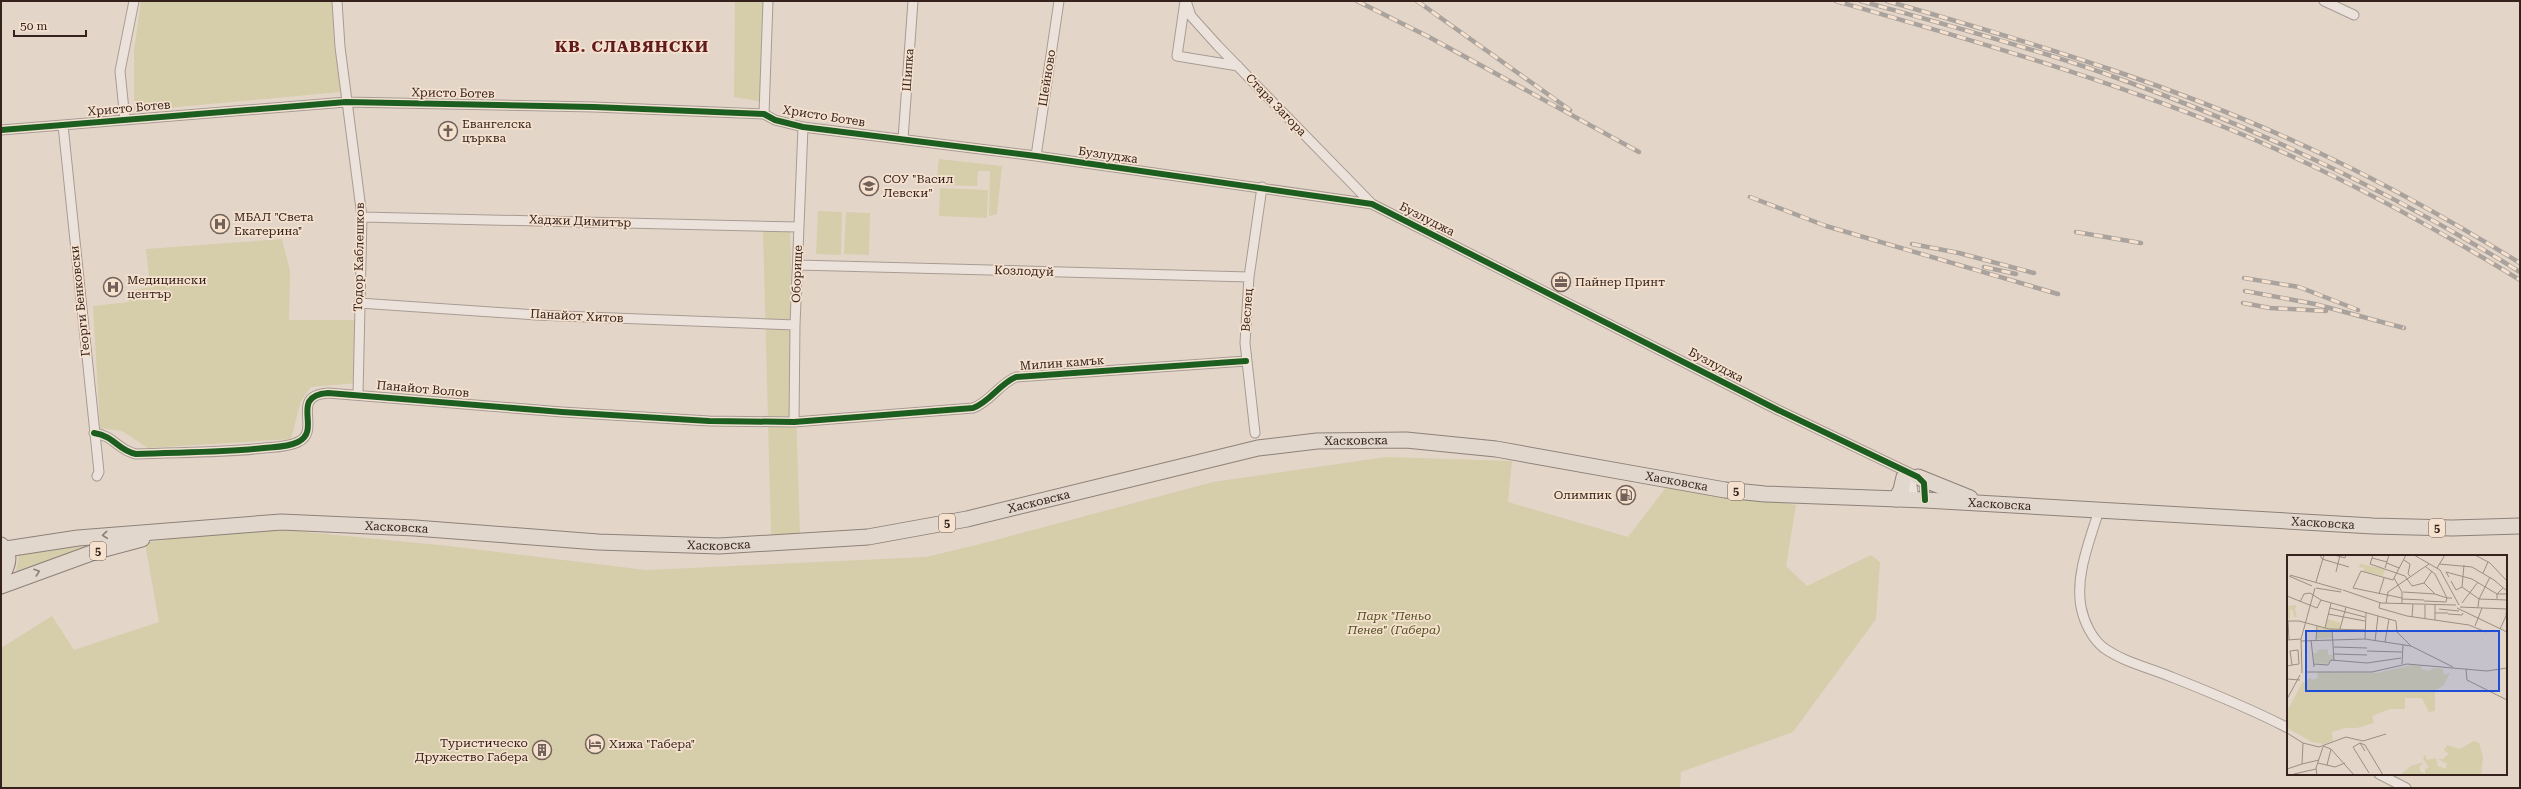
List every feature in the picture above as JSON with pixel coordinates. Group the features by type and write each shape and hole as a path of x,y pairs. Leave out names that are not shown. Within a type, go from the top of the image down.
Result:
{"main road":[{"name":"Хасковска","path":"3,547 199,526 281,522 323,522 629,543 719,546 868,537 916,529 1045,501 1236,453 1317,440 1406,440 1489,449 1725,490 2354,524 2452,528 2520,526"},
{"path":"1896,499 1901,490 1906,473 1953,492 1996,504"},
{"name":"Хасковска","path":"1,586 114,546 199,526"},
{"name":"5","path":"1,577 7,565 3,547"}],"street":[{"path":"125,120 120,71 134,1"},
{"name":"Тодор Каблешков","path":"337,1 346,102 362,217 358,395"},
{"path":"764,114 768,1"},
{"name":"Шипка","path":"902,139 913,1"},
{"name":"Шейново","path":"1036,156 1059,1"},
{"path":"1186,1 1177,56 1238,66"},
{"name":"Стара Загора","path":"1186,1 1191,16 1196,22 1372,204"},
{"path":"2324,1 2354,15"},
{"name":"Христо Ботев","path":"1,130 346,102 594,107 764,114 775,120 802,127 902,139"},
{"name":"Георги Бенковски","path":"63,125 97,476"},
{"name":"Оборище","path":"794,422 795,325 802,127"},
{"name":"Бузлуджа","path":"902,139 1262,187 1372,204 1906,473"},
{"name":"Веслец","path":"1255,433 1245,343 1250,277 1262,187"},
{"name":"Хаджи Димитър","path":"362,217 798,227"},
{"name":"Козлодуй","path":"798,265 1250,277"},
{"name":"Панайот Хитов","path":"359,303 544,315 795,325"},
{"name":"Милин камък","path":"794,422 973,408 984,403 1002,385 1016,377 1246,361"},
{"name":"Панайот Волов","path":"94,433 112,438 127,452 136,454 244,450 288,446 299,442 304,436 308,427 308,403 310,397 317,394 328,393 622,416 709,421 794,422"},
{"path":"1906,473 1919,500"},
{"path":"1906,473 1924,483 1919,500"},
{"path":"2099,510 2084,563 2080,593 2081,608 2092,636 2104,648 2133,664 2173,677 2287,728"},
{"path":"2381,775 2406,788"}],"green space":[{"path":"141,1 333,1 340,92 134,111 134,51"},
{"path":"735,1 768,1 764,102 734,97"},
{"path":"939,159 1002,166 997,214 989,216 990,171 978,171 977,186 936,185"},
{"path":"940,188 988,190 987,218 939,216"},
{"path":"818,211 842,212 841,255 816,254"},
{"path":"846,212 870,213 869,255 844,254"},
{"path":"763,230 790,231 800,533 771,535"},
{"path":"282,239 290,271 289,320 358,320 358,383 311,387 301,401 291,439 148,448 122,431 100,428 93,306 129,302 127,291 150,287 146,249"},
{"name":"Парк \"Пеньо Пенев\" (Габера)","path":"1386,457 1512,461 1508,502 1628,537 1667,486 1689,487 1796,505 1786,566 1807,586 1871,555 1880,562 1876,619 1793,732 1681,772 1680,788 1,788 1,648 52,616 74,650 159,622 145,543 191,535 285,530 449,546 646,570 926,557 1213,482"},
{"path":"111,539 16,571 19,554"}],"railway":[{"path":"1357,1 1429,37 1639,152"},
{"path":"1417,1 1570,110"},
{"path":"1836,1 1985,44 2132,92 2229,129 2304,162 2378,198 2450,238 2520,280"},
{"path":"1861,1 2076,64 2213,115 2266,137 2370,187 2471,242 2520,272"},
{"path":"1887,1 2056,51 2167,89 2222,110 2276,133 2378,182 2450,221 2520,263"},
{"path":"1750,197 1826,226 2058,294"},
{"path":"2076,232 2141,243"},
{"path":"1912,244 1959,253 2034,273"},
{"path":"1984,267 2016,274"},
{"path":"2244,278 2299,287 2358,310"},
{"path":"2245,291 2315,304 2404,328"},
{"path":"2243,303 2270,308 2326,311"}],"cycle path":[{"path":"1,130 346,102 594,107 764,114 775,120 803,127 1036,156 1372,204 1778,410 1918,477 1924,483 1925,500"},
{"path":"94,433 107,437 124,449 136,454 232,451 286,446 294,444 305,437 308,430 307,414 310,400 316,395 328,393 562,412 709,421 794,422 973,408 984,402 1004,384 1016,377 1246,361"}],"place":[{"name":"Евангелска църква","path":"448,131"},
{"name":"СОУ \"Васил Левски\"","path":"869,186"},
{"name":"МБАЛ \"Света Екатерина\"","path":"220,224"},
{"name":"Пайнер Принт","path":"1561,282"},
{"name":"Медицински център","path":"113,287"},
{"name":"Олимпик","path":"1626,495"},
{"name":"Хижа \"Габера\"","path":"595,744"},
{"name":"Туристическо Дружество Габера","path":"542,750"}],"district":[{"name":"КВ. СЛАВЯНСКИ","path":"632,46"}]}
